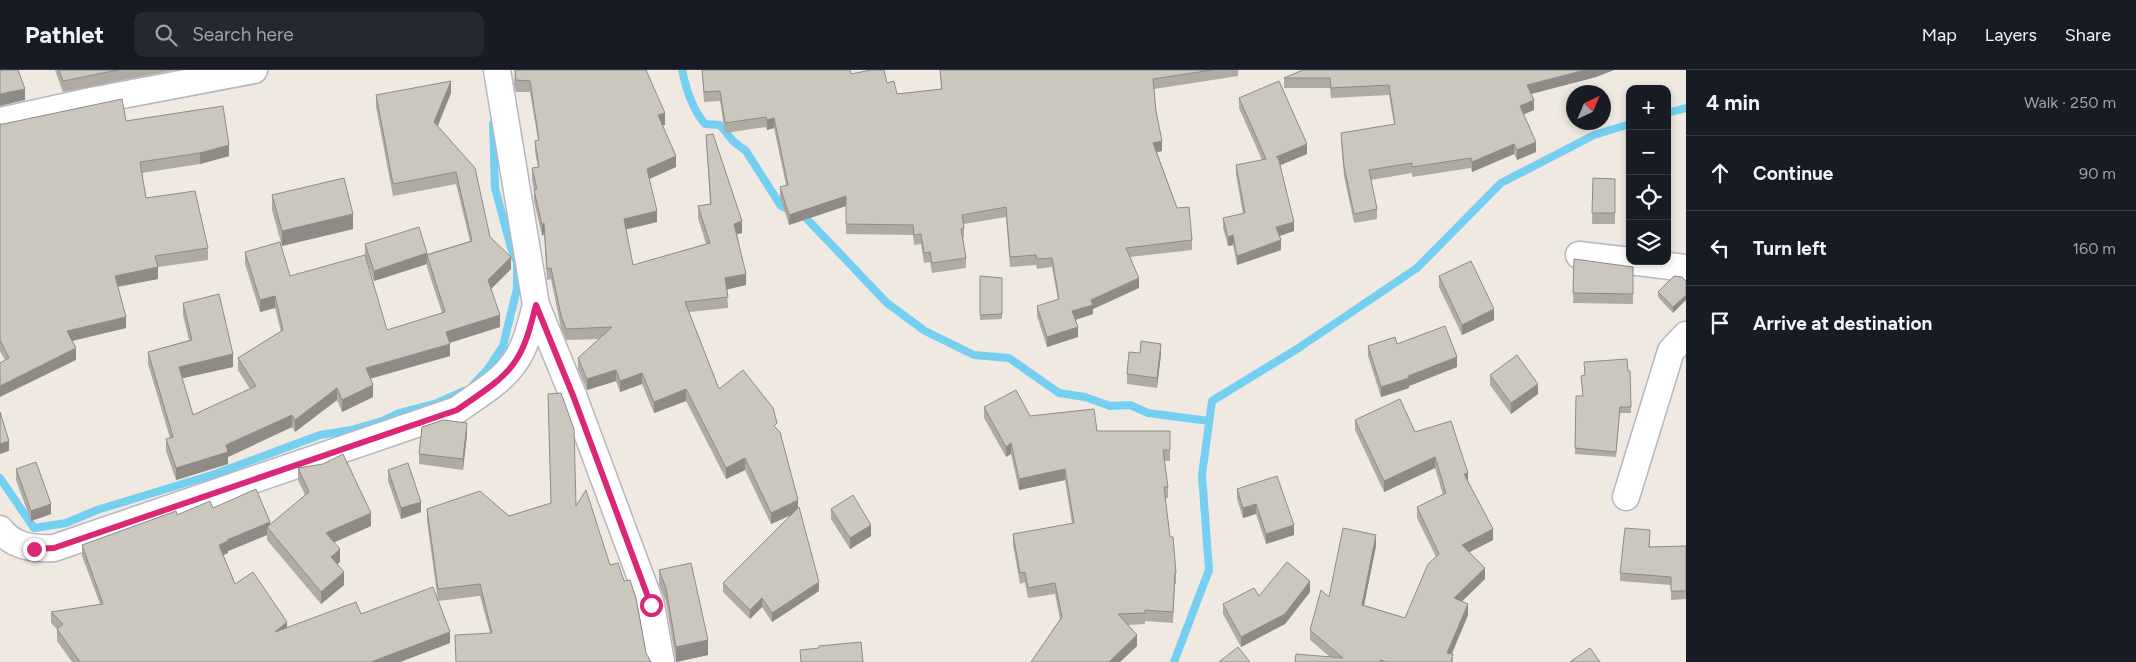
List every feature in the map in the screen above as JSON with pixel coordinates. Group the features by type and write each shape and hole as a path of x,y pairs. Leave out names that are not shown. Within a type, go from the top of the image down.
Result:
{"street":[{"path":"0,122 91,101 254,70"},
{"path":"497,70 536,305 574,398 651,605 661,662"},
{"path":"1579,255 1626,261"},
{"path":"1662,265 1686,268"},
{"path":"0,529 17,543 34,549 54,548 457,410 490,387 514,363 530,330 536,305"},
{"path":"1626,497 1671,351 1686,335"}],"building":[{"path":"0,70 18,70 25,89 0,94"},
{"path":"59,70 118,70 63,81"},
{"path":"515,70 646,70 665,113 658,115 676,156 647,169 657,211 624,219 633,265 710,243 698,206 711,204 706,135 713,134 742,221 734,224 746,274 725,278 728,297 685,302 719,389 743,370 773,408 777,423 774,426 780,432 798,500 771,513 745,458 726,468 686,389 654,402 642,373 620,381 616,370 587,379 578,358 612,327 566,329 561,316 551,268 547,269 544,223 542,225 534,190 537,189 532,168 539,167 535,141 539,140 530,81 516,80"},
{"path":"702,70 850,70 851,74 871,70 884,70 887,83 894,81 897,94 942,89 940,70 1212,70 1153,79 1156,111 1162,141 1153,143 1177,208 1189,207 1192,240 1126,248 1139,278 1091,300 1093,305 1072,311 1078,327 1047,337 1037,306 1059,299 1052,258 1037,259 1036,255 1010,257 1006,207 962,215 964,228 961,229 966,258 932,263 930,252 924,253 921,234 914,235 913,225 846,224 846,196 789,215 780,187 788,185 774,118 767,120 766,117 725,123 720,91 704,92"},
{"path":"1303,70 1585,70 1527,85 1534,100 1520,106 1536,142 1517,150 1514,144 1472,162 1471,158 1412,167 1412,163 1369,170 1377,209 1354,214 1344,166 1341,133 1395,124 1389,85 1331,88 1330,78 1284,78"},
{"path":"451,81 434,122 475,168 490,237 511,257 488,280 500,315 446,332 450,344 366,368 373,385 342,400 337,388 295,420 292,415 226,445 228,452 176,468 166,439 173,437 148,352 192,340 183,303 219,294 233,354 179,367 193,415 256,386 238,358 283,330 275,296 260,300 245,252 280,242 290,276 365,255 387,330 445,312 427,255 472,241 456,172 393,184 376,95"},
{"path":"1279,81 1307,144 1276,157 1278,157 1294,222 1276,227 1281,240 1237,256 1233,235 1228,237 1223,218 1245,213 1236,165 1266,159 1239,98"},
{"path":"122,99 126,121 223,106 229,145 200,153 140,162 146,198 195,191 208,248 155,256 158,267 115,276 126,317 67,331 76,348 0,386 0,363 9,358 0,340 0,124"},
{"path":"344,178 353,214 282,231 272,195"},
{"path":"1593,178 1615,179 1615,213 1592,213"},
{"path":"419,227 427,253 374,271 365,244"},
{"path":"1574,259 1633,267 1633,294 1573,293"},
{"path":"1471,261 1494,309 1462,325 1439,276"},
{"path":"980,276 1002,278 1002,314 980,315"},
{"path":"1674,276 1682,277 1686,281 1686,295 1673,307 1658,292"},
{"path":"1445,326 1457,357 1408,376 1409,378 1381,387 1368,346 1395,337 1397,344"},
{"path":"1141,341 1161,344 1157,378 1127,374 1129,352 1140,353"},
{"path":"1517,355 1538,384 1511,403 1490,375"},
{"path":"1627,359 1628,371 1630,371 1631,407 1620,407 1616,452 1575,448 1576,396 1583,396 1581,376 1585,375 1584,362"},
{"path":"1016,390 1030,416 1094,409 1097,431 1170,431 1170,450 1163,450 1168,487 1164,487 1170,537 1173,537 1176,573 1173,612 1145,610 1145,613 1118,614 1137,635 1109,662 1031,662 1062,617 1055,583 1028,588 1025,572 1020,573 1013,534 1074,523 1065,469 1019,479 1011,443 1006,447 984,407"},
{"path":"561,393 574,429 576,506 586,490 610,565 618,563 624,581 630,580 636,598 646,653 651,662 456,662 455,635 492,633 480,584 438,589 427,509 480,491 509,516 551,503 548,394"},
{"path":"1400,399 1415,432 1451,421 1468,473 1464,474 1493,529 1462,545 1485,568 1454,598 1468,604 1447,653 1453,654 1451,662 1387,662 1380,660 1381,662 1295,662 1296,654 1343,658 1310,630 1321,590 1329,597 1343,528 1376,535 1362,605 1405,618 1428,564 1439,554 1417,507 1446,493 1435,457 1384,481 1355,420"},
{"path":"0,412 9,441 0,444"},
{"path":"443,420 467,423 463,459 419,454 422,427"},
{"path":"343,454 371,513 326,533 340,549 331,557 344,572 321,592 267,527 309,492 298,468 323,464"},
{"path":"36,462 51,504 31,511 16,469"},
{"path":"408,463 421,502 401,508 388,470"},
{"path":"1277,476 1294,525 1266,534 1256,504 1243,508 1237,489"},
{"path":"256,489 270,522 219,545 235,584 253,572 287,622 275,632 356,602 361,614 433,587 450,632 371,662 80,662 57,629 63,624 51,612 103,604 82,545 176,511 177,515 210,501 213,508"},
{"path":"853,495 871,525 850,538 831,509"},
{"path":"799,507 819,582 772,613 762,598 750,610 723,583"},
{"path":"1625,528 1650,530 1649,547 1686,546 1686,591 1671,591 1671,577 1620,573"},
{"path":"1287,562 1310,581 1285,614 1241,637 1223,604 1254,588 1259,596"},
{"path":"691,563 708,640 676,647 666,588 659,570"},
{"path":"861,642 863,662 801,662 800,650"},
{"path":"1238,647 1250,662 1219,662"},
{"path":"1590,648 1600,662 1570,662"}],"waterway":[{"path":"682,70 690,98 700,118 705,124 720,125 733,141 746,151 781,206 806,218 887,303 925,331 974,355 1009,358 1059,393 1085,397 1110,406 1130,405 1148,413 1209,421"},
{"path":"1671,112 1686,108"},
{"path":"473,385 488,369 503,346 517,289 517,262 511,248 495,188 493,124"},
{"path":"1174,662 1209,570 1202,475 1212,401 1297,349 1417,268 1501,183 1594,135 1626,125"},
{"path":"0,478 34,528 66,523 97,510 215,474 320,435 351,430 382,421 399,413 437,403 464,391"}],"route":[{"path":"34,549 54,548 457,410 490,387 514,363 530,330 536,305 574,398 651,605"}]}
